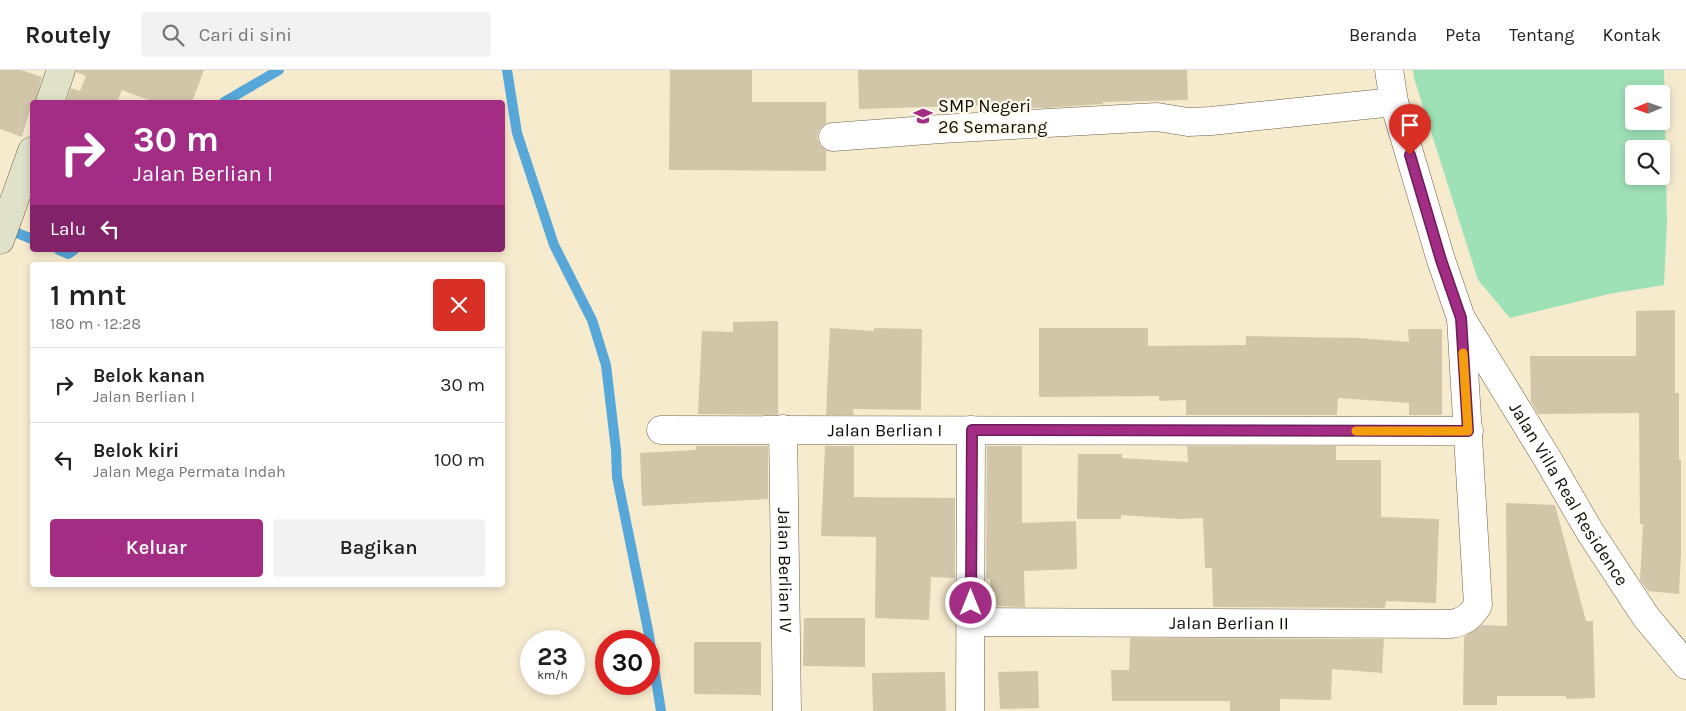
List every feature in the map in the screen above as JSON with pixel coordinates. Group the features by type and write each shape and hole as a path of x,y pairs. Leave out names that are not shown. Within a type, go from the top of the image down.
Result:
{"main road":[{"path":"51,100 61,70"},
{"path":"0,240 29,160"}],"street":[{"path":"1389,70 1394,102 1441,260 1461,318 1468,431"},
{"path":"833,137 941,128 1157,117 1188,122 1211,121 1394,102"},
{"name":"Jalan Villa Real Residence","path":"1461,318 1590,532 1646,617 1686,665"},
{"name":"Jalan Berlian IV","path":"783,429 787,711"},
{"name":"Jalan Berlian I","path":"661,430 1468,431"},
{"path":"970,711 972,430"},
{"name":"Jalan Berlian II","path":"971,622 1460,623 1472,614 1478,605 1468,431"}],"green space":[{"path":"1413,70 1664,70 1664,85 1625,85 1625,130 1665,130 1665,140 1625,140 1625,185 1666,185 1667,222 1664,285 1609,294 1510,318 1478,280"}],"building":[{"path":"0,70 21,70 42,77 36,100 30,100 30,109 22,137 0,129"},
{"path":"76,70 204,70 193,100 149,100 122,90 118,100 67,100 71,88 80,91 86,76 76,72"},
{"path":"670,70 752,70 752,102 826,102 826,123 819,130 817,138 820,145 826,151 826,171 669,170"},
{"path":"858,70 1187,70 1188,100 1103,102 1103,104 1045,108 997,107 997,105 859,109"},
{"path":"1675,310 1675,393 1679,393 1679,460 1681,460 1679,594 1648,591 1640,580 1643,524 1640,524 1639,413 1538,414 1531,402 1530,356 1636,356 1636,311"},
{"path":"778,321 778,415 698,414 702,331 733,332 733,322"},
{"path":"830,328 874,331 874,328 922,329 921,410 853,409 854,415 826,415"},
{"path":"1039,328 1148,328 1148,346 1246,345 1246,336 1359,338 1409,342 1408,329 1442,329 1442,415 1409,415 1409,403 1338,398 1337,415 1186,415 1186,400 1159,401 1159,396 1039,397"},
{"path":"696,446 768,446 768,499 642,506 640,453 696,450"},
{"path":"825,446 854,446 854,497 955,498 955,578 931,577 929,620 875,618 876,537 821,536"},
{"path":"987,446 1022,446 1022,523 1076,521 1077,569 1024,571 1025,607 996,606 995,593 991,594 990,579 986,578"},
{"path":"1187,446 1336,446 1336,460 1381,460 1381,517 1439,519 1436,603 1386,601 1385,608 1213,607 1212,568 1205,568 1203,518 1180,519 1121,515 1121,519 1077,519 1078,454 1122,454 1122,458 1188,462"},
{"path":"1506,503 1555,505 1586,621 1593,621 1595,698 1566,699 1566,696 1497,696 1497,705 1463,705 1464,637 1482,625 1507,626"},
{"path":"804,618 865,618 865,667 803,666"},
{"path":"1130,638 1384,639 1382,673 1332,669 1331,700 1280,699 1280,711 1230,711 1230,701 1112,701 1111,670 1129,670"},
{"path":"694,642 761,642 761,695 694,694"},
{"path":"1038,671 1039,708 1000,709 998,672"},
{"path":"945,672 946,711 873,711 872,673"}],"waterway":[{"path":"227,100 279,70"},
{"path":"507,70 517,133 554,245 592,320 606,365 616,450 617,477 648,630 661,711"},
{"path":"11,222 17,233 30,238"},
{"path":"64,252 68,254 71,252"}],"slow traffic":[{"path":"1356,431 1468,431 1463,353"}],"place":[{"name":"SMP Negeri 26 Semarang","path":"923,116"}],"route":[{"path":"971,603 972,430 1468,431 1461,318 1441,260 1410,155"}]}
